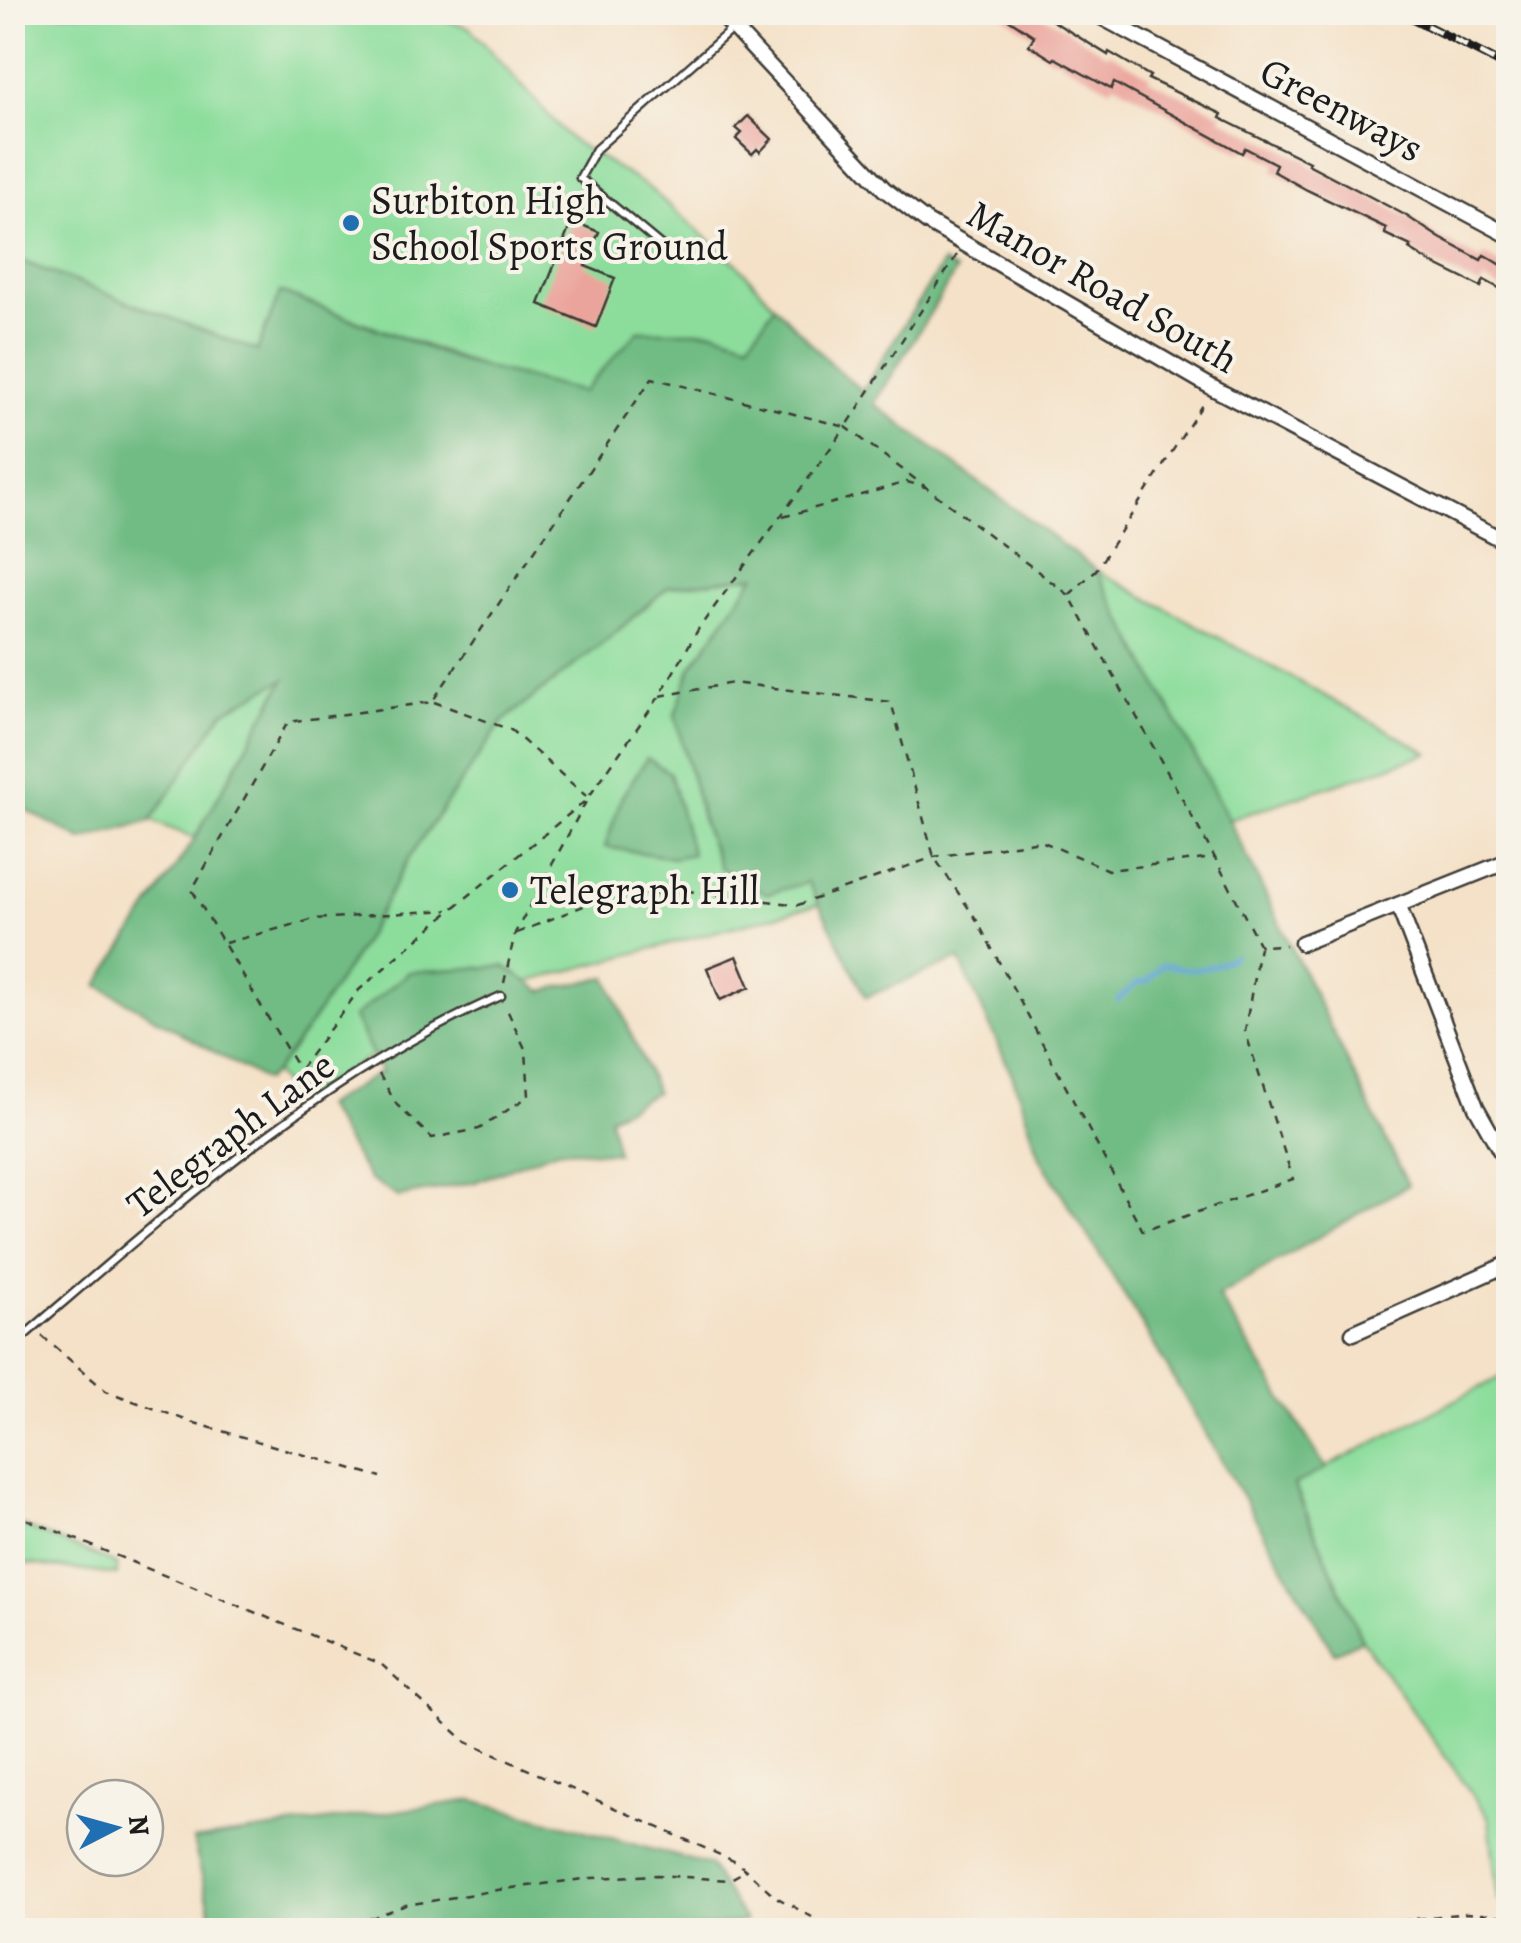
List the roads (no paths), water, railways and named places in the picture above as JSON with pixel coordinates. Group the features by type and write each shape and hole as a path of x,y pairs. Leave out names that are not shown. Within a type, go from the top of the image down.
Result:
{"street":[{"name":"Manor Road South","path":"719,12 884,189 963,246 1213,388 1508,543"},
{"name":"Greenways","path":"1092,12 1508,235"},
{"path":"1302,943 1508,861"},
{"path":"1399,907 1476,1107 1508,1164"},
{"path":"1353,1334 1508,1264"}],"lane":[{"path":"669,252 580,178 596,149 733,28"},
{"name":"Telegraph Lane","path":"12,1346 204,1182 318,1101 450,1018 501,996"}],"waterway":[{"path":"1118,1000 1136,983 1147,982 1162,965 1201,968 1234,956"}],"railway":[{"path":"1400,12 1508,67"}],"place":[{"name":"Surbiton High School Sports Ground","path":"351,223"},
{"name":"Telegraph Hill","path":"510,890"}]}
